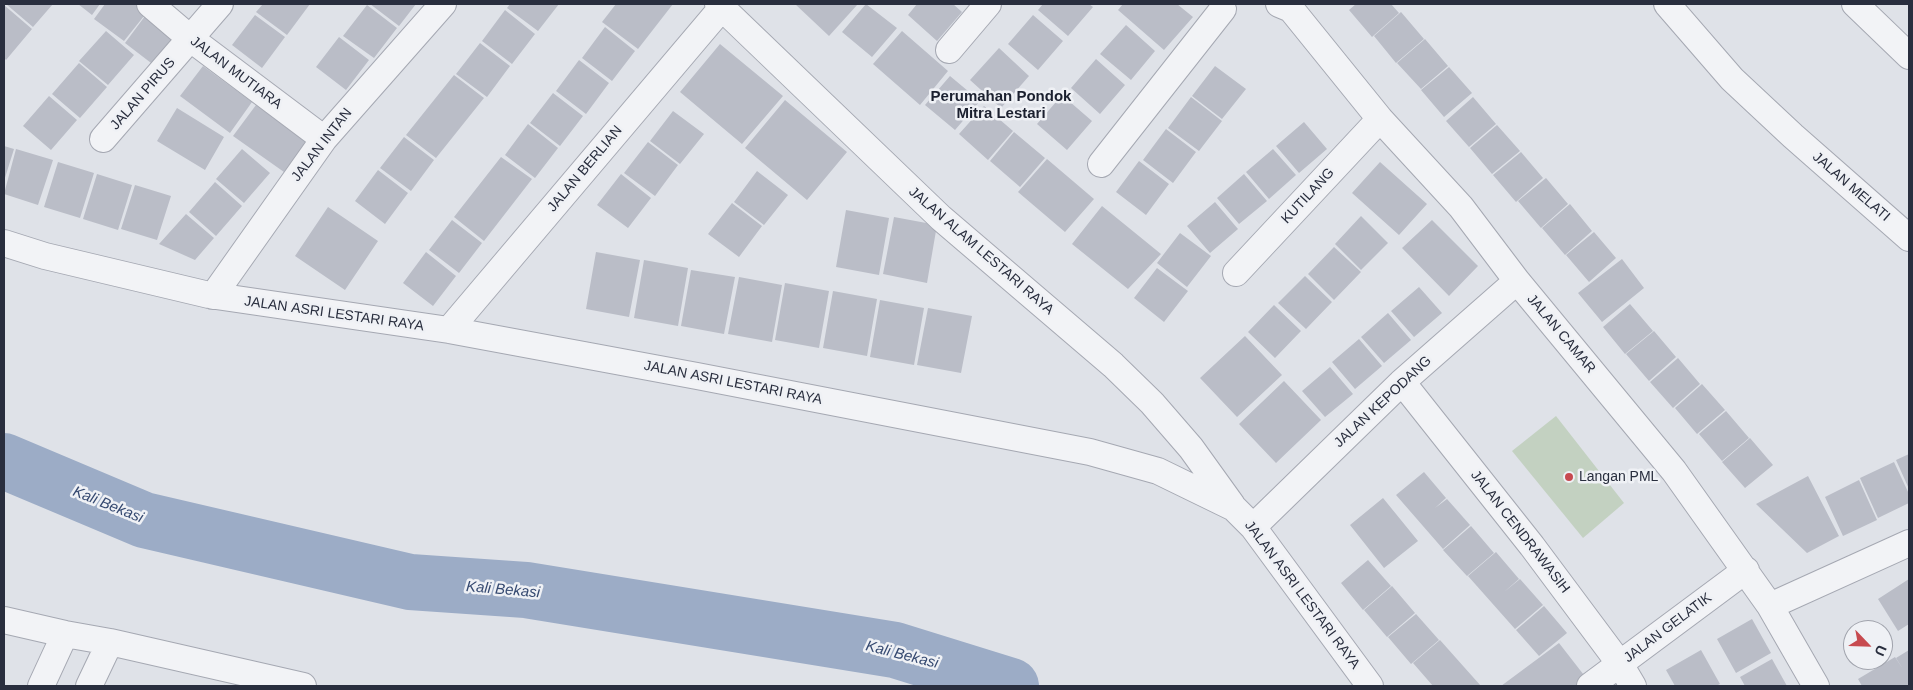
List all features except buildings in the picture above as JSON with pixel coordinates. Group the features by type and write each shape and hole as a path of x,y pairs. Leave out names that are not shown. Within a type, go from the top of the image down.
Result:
{"street":[{"name":"JALAN MUTIARA","path":"150,4 191,39 324,139"},
{"name":"JALAN PIRUS","path":"103,139 220,4"},
{"name":"JALAN INTAN","path":"213,296 324,139 443,4"},
{"path":"948,50 988,4"},
{"name":"JALAN CAMAR","path":"1278,4 1291,9 1380,120 1461,207 1517,281 1674,471 1770,606 1816,686"},
{"name":"JALAN MELATI","path":"1667,4 1732,79 1909,238"},
{"path":"1855,4 1909,56"},
{"name":"JALAN BERLIAN","path":"448,330 721,5"},
{"name":"JALAN ALAM LESTARI RAYA","path":"721,5 941,218 1113,365 1152,403 1191,448 1234,508"},
{"path":"1101,164 1225,5"},
{"name":"KUTILANG","path":"1236,273 1380,120"},
{"name":"JALAN ASRI LESTARI RAYA","path":"4,242 45,256 213,296 448,330 697,376 1090,452 1158,471 1234,508 1253,527 1370,686"},
{"name":"JALAN KEPODANG","path":"1253,527 1402,382 1517,281"},
{"name":"JALAN CENDRAWASIH","path":"1402,382 1532,546 1620,664 1633,686"},
{"path":"1770,606 1909,543"},
{"name":"JALAN GELATIK","path":"1590,686 1746,570"},
{"path":"4,620 302,686"},
{"path":"41,686 65,634"},
{"path":"89,686 110,642"}],"green space":[{"name":"Langan PML","path":"1556,416 1624,503 1583,538 1512,451"}],"waterway":[{"name":"Kali Bekasi","path":"4,461 144,520 410,582 526,590 895,650 1011,686"}],"place":[{"name":"Langan PML","path":"1569,477"}],"district":[{"name":"Perumahan Pondok Mitra Lestari","path":"1001,106"}]}
